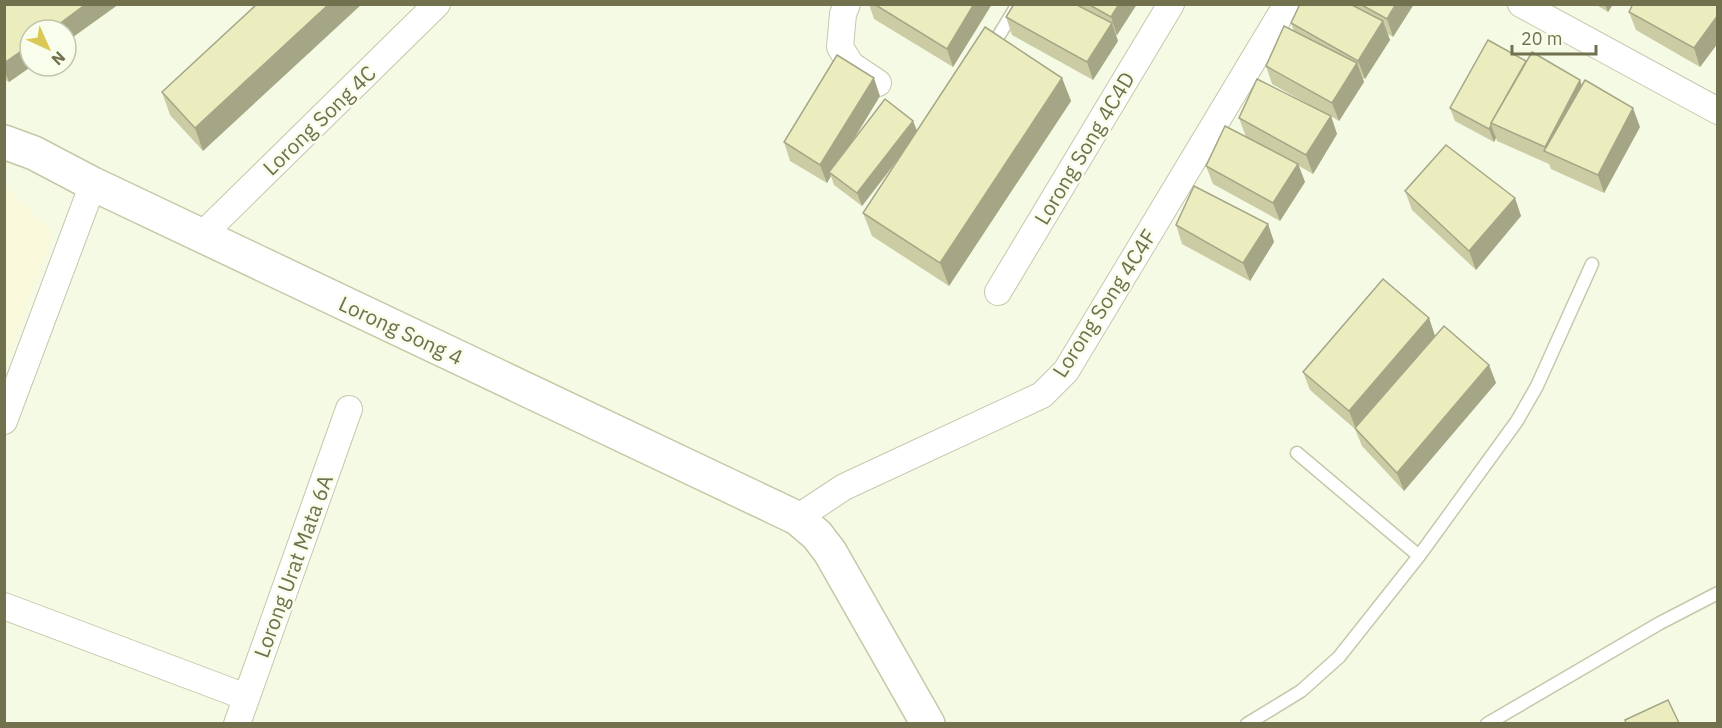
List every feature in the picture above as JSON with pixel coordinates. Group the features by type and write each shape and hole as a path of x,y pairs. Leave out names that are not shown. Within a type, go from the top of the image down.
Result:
{"street":[{"name":"Lorong Song 4C","path":"202,235 437,4"},
{"path":"847,4 843,14 840,47 851,65 878,83"},
{"name":"Lorong Song 4C4D","path":"998,292 1172,4"},
{"name":"Lorong Song 4C4F","path":"797,518 844,487 1042,395 1066,371 1287,4"},
{"path":"1521,4 1718,111"},
{"name":"Lorong Song 4","path":"4,142 34,153 93,184 797,518 817,535 830,552 928,723"},
{"path":"4,421 93,184"},
{"name":"Lorong Urat Mata 6A","path":"237,723 349,409"},
{"path":"4,606 246,697"}],"lane":[{"path":"981,66 1018,4"},
{"path":"1247,723 1301,691 1339,657 1419,556 1517,421 1537,386 1592,264"},
{"path":"1297,453 1419,556"},
{"path":"1487,723 1660,623 1718,594"}],"shaded area":[{"path":"5,186 53,234 5,367"}],"building":[{"path":"4,4 86,4 67,18 18,18 18,53 4,63"},
{"path":"257,4 329,4 195,128 162,92"},
{"path":"874,4 974,4 947,49"},
{"path":"1014,4 1075,4 1112,23 1087,62 1006,17"},
{"path":"1088,4 1119,4 1111,17"},
{"path":"1300,4 1350,4 1383,21 1358,61 1291,23"},
{"path":"1360,4 1396,4 1387,19"},
{"path":"1633,4 1718,4 1718,15 1694,48 1629,12"},
{"path":"1284,26 1357,63 1332,103 1266,66"},
{"path":"985,27 1062,78 940,263 863,213"},
{"path":"1488,40 1526,61 1489,129 1450,108"},
{"path":"1532,52 1580,80 1545,147 1491,123"},
{"path":"837,55 874,78 820,165 784,142"},
{"path":"1257,79 1331,116 1306,155 1239,118"},
{"path":"1585,80 1633,108 1598,175 1544,151"},
{"path":"885,99 913,121 857,193 829,172"},
{"path":"1225,126 1298,164 1273,203 1206,166"},
{"path":"1446,145 1515,198 1469,251 1405,191"},
{"path":"1194,186 1268,224 1243,263 1176,225"},
{"path":"1383,279 1429,318 1349,411 1303,372"},
{"path":"1444,326 1489,365 1397,473 1355,428"},
{"path":"1668,700 1679,723 1626,723 1625,720"}]}
